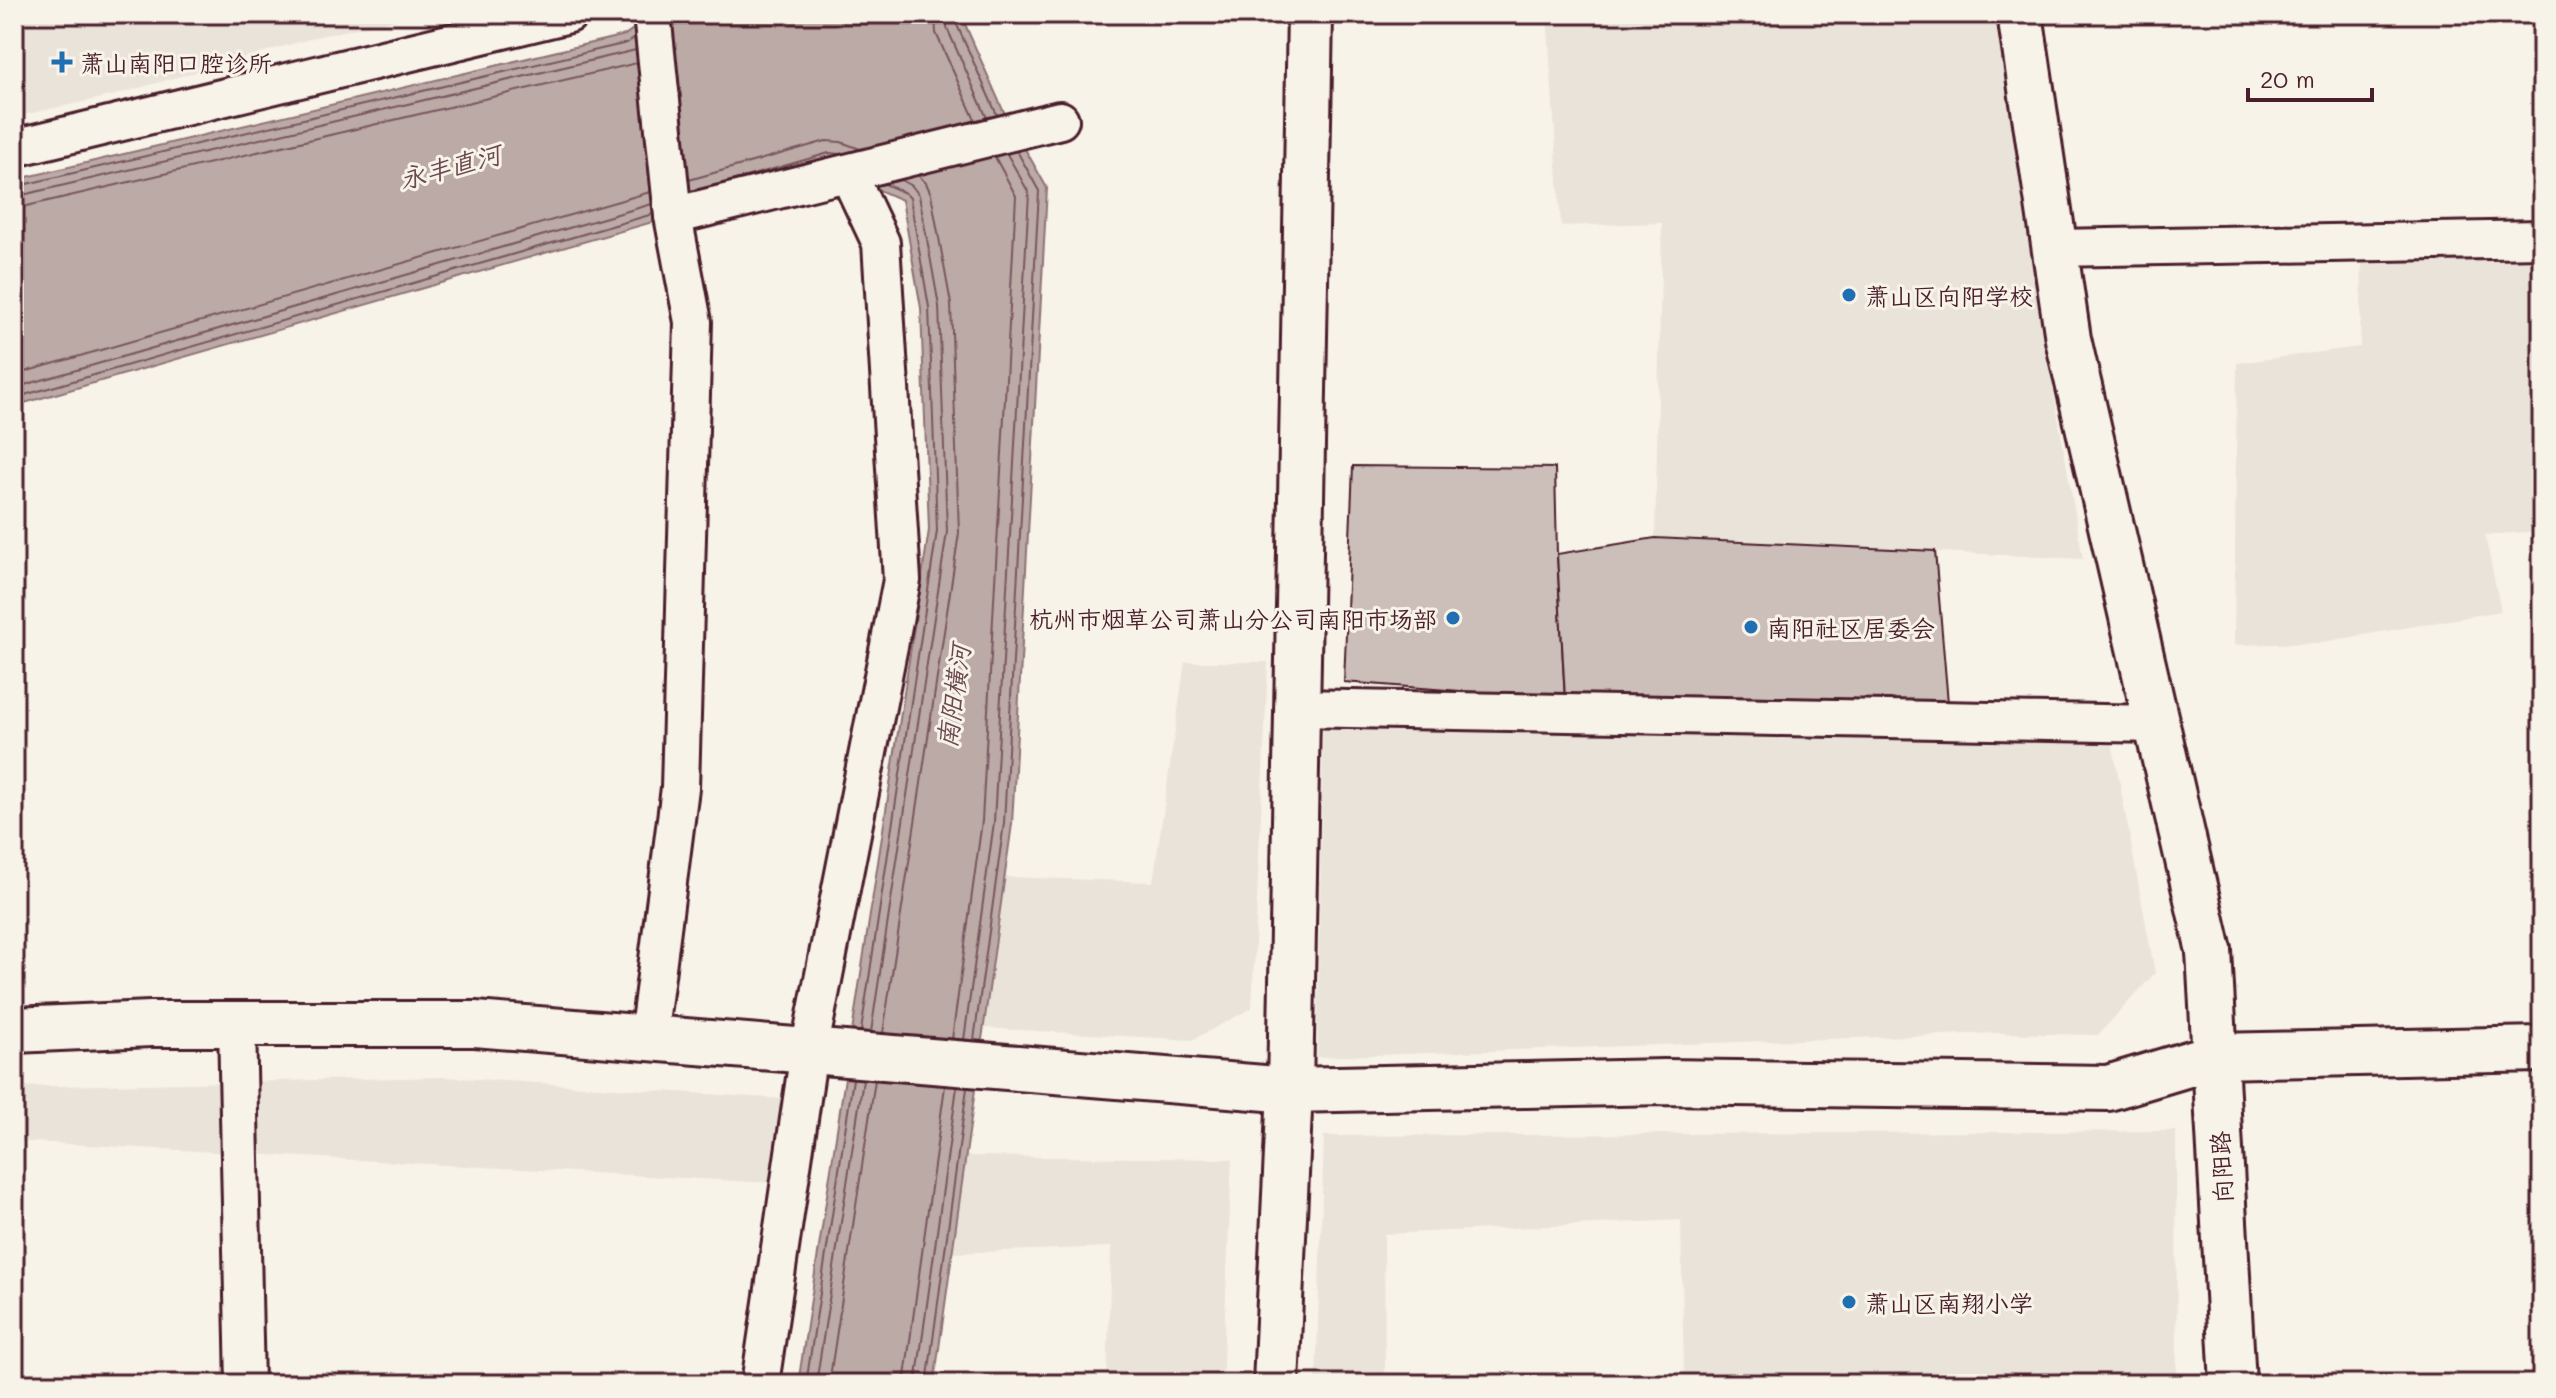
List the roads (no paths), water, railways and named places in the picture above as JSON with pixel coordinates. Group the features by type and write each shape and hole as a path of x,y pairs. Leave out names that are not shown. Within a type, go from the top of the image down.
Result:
{"street":[{"path":"14,148 569,14"},
{"path":"648,1038 680,788 693,322 673,216 652,14"},
{"path":"1276,1384 1290,1090 1310,14"},
{"name":"向阳路","path":"2020,14 2068,339 2209,951 2233,1384"},
{"path":"673,216 1060,120"},
{"path":"760,1384 823,1053 902,580 881,243 848,173"},
{"path":"2054,248 2542,239"},
{"path":"1297,708 2157,724"},
{"path":"14,1030 151,1024 475,1024 1290,1090 1664,1082 2108,1088 2215,1056 2542,1049"},
{"path":"237,1024 245,1384"}],"water":[{"path":"653,14 965,14 964,22 1002,108 1047,188 1012,824 934,1384 798,1384 929,530 921,308 902,200 833,170 14,406 14,180 625,35"}],"place":[{"name":"萧山南阳口腔诊所","path":"62,62"},
{"name":"萧山区向阳学校","path":"1849,295"},
{"name":"杭州市烟草公司萧山分公司南阳市场部","path":"1453,618"},
{"name":"南阳社区居委会","path":"1751,627"},
{"name":"萧山区南翔小学","path":"1849,1302"}],"water label":[{"name":"永丰直河","path":"450,166"},
{"name":"南阳横河","path":"953,696"}]}
